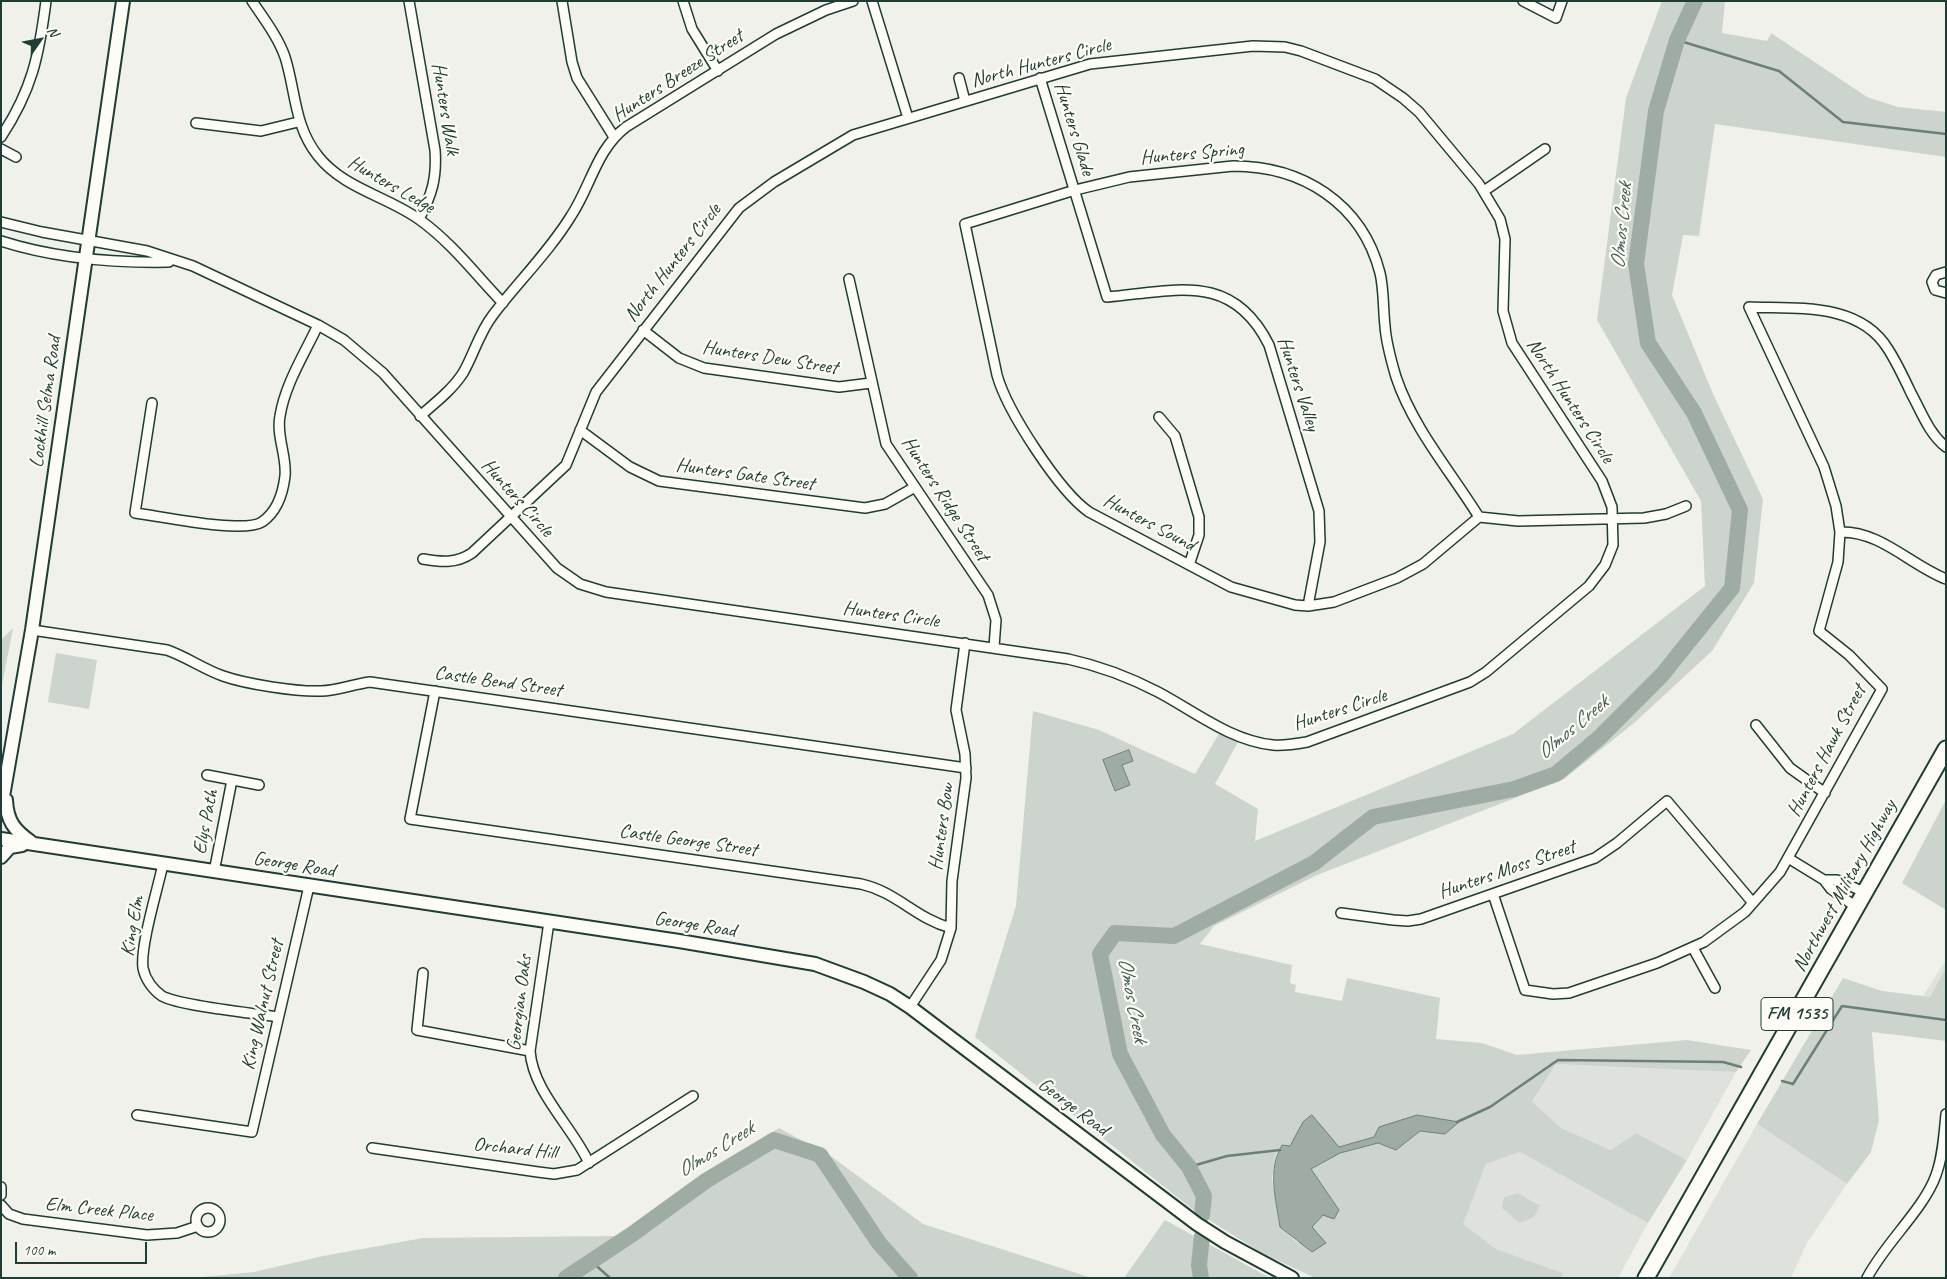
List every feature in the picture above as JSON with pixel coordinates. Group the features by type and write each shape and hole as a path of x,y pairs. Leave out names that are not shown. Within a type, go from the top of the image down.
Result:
{"main road":[{"name":"Northwest Military Highway","path":"1646,1278 1946,749"}],"street":[{"path":"1,137 16,114 37,63 46,1"},
{"name":"Lockhill Selma Road","path":"1,808 32,630 85,257 124,1"},
{"name":"Hunters Ledge","path":"252,1 282,50 298,122 312,149 337,175 418,219 446,241 503,303"},
{"name":"Hunters Walk","path":"409,1 435,150 436,172 434,188 418,219"},
{"path":"562,1 572,62 577,78 614,137"},
{"path":"683,1 692,28 718,71"},
{"name":"Hunters Breeze Street","path":"420,416 458,380 483,330 571,217 599,157 614,137 626,127 800,20 853,1"},
{"path":"872,1 908,118"},
{"path":"1523,1 1556,18 1562,1"},
{"name":"North Hunters Circle","path":"422,560 456,561 468,556 566,465 596,392 739,208 754,196 841,141 908,118 1040,78 1099,63 1269,46 1301,51 1375,79 1404,98 1419,112 1484,191 1500,219 1505,239 1503,311 1512,343 1602,481 1609,498 1613,519"},
{"path":"959,78 965,101"},
{"name":"Hunters Glade","path":"1040,78 1075,190"},
{"path":"196,123 261,131 298,122"},
{"path":"1,148 16,157"},
{"path":"1484,191 1544,149"},
{"name":"Hunters Spring","path":"965,224 1075,190 1129,177 1233,166 1252,166 1294,175 1333,198 1354,220 1375,259 1383,288 1388,351 1403,395 1414,416 1480,517"},
{"name":"Hunters Valley","path":"1075,190 1107,298 1190,290 1216,293 1232,300 1246,311 1262,331 1319,511 1320,542 1308,606"},
{"name":"Hunters Circle","path":"1,222 42,232 147,251 214,275 318,325 364,355 383,373 564,574 580,584 597,590 1068,659 1106,669 1158,692 1228,731 1253,742 1284,746 1308,742 1456,688 1486,672 1598,576 1613,545 1613,519"},
{"name":"Hunters Sound","path":"965,224 997,375 1009,407 1075,501 1089,512 1189,565 1246,592 1295,605 1308,606 1334,602 1397,578 1423,564 1480,517"},
{"name":"Hunters Circle","path":"1,241 21,248 85,257 175,262"},
{"path":"1946,272 1936,274 1932,282 1936,290 1946,293"},
{"name":"Hunters Ridge Street","path":"849,279 886,444 988,595 996,620 994,647"},
{"name":"Hunters Hawk Street","path":"1493,894 1525,990 1553,994 1569,992 1657,963 1693,948 1725,928 1753,903 1780,872 1826,793 1882,689 1849,655 1820,631 1836,575 1840,532 1836,506 1824,467 1749,307 1814,309 1841,314 1864,324 1888,349 1928,424 1946,447"},
{"path":"152,403 135,512 239,527 262,522 274,511 283,490 285,473 279,417 291,381 318,325"},
{"name":"Hunters Dew Street","path":"643,330 679,358 704,368 839,387 871,383"},
{"path":"1159,417 1175,436 1199,517 1199,535 1189,565"},
{"name":"Hunters Gate Street","path":"580,430 630,467 659,480 865,508 885,504 914,487"},
{"path":"1480,517 1518,521 1613,519 1666,514 1686,506"},
{"path":"1840,532 1862,534 1881,542 1946,580"},
{"name":"Castle Bend Street","path":"32,630 167,650 184,656 221,676 273,686 323,692 370,682 966,768"},
{"name":"Hunters Bow","path":"910,1007 937,968 946,948 951,928 952,881 966,778 956,710 965,643"},
{"name":"Castle George Street","path":"435,691 410,819 861,884 879,888 932,922 951,928"},
{"path":"1756,726 1790,768 1826,793"},
{"name":"Elys Path","path":"207,774 258,785"},
{"name":"Elys Path","path":"214,872 232,780"},
{"path":"6,782 9,822 18,833 34,845"},
{"name":"Hunters Moss Street","path":"1341,913 1408,921 1436,914 1594,858 1617,843 1667,801 1753,903"},
{"name":"George Road","path":"1,839 679,941 815,964 864,982 890,994 910,1007 1197,1224 1225,1242 1292,1278"},
{"path":"1,857 14,845 34,845"},
{"path":"1788,858 1824,880 1832,889 1856,906"},
{"name":"King Elm","path":"163,864 143,952 143,969 147,980 155,990 174,1000 278,1016"},
{"path":"1824,880 1836,880 1864,892"},
{"name":"King Walnut Street","path":"137,1115 252,1132 309,886"},
{"name":"Georgian Oaks","path":"549,922 530,1051 531,1066 538,1082 589,1163"},
{"path":"1693,948 1716,988"},
{"path":"423,973 417,1030 530,1051"},
{"name":"Orchard Hill","path":"372,1148 554,1174 576,1170 589,1163 693,1096"},
{"path":"1867,1278 1879,1256 1931,1186 1942,1150 1946,1114"},
{"path":"1,1187 1,1195"},
{"name":"Elm Creek Place","path":"1,1205 10,1214 22,1219 147,1235 177,1232 198,1226"}],"shaded area":[{"path":"1662,1 1725,1 1722,33 1767,41 1771,33 1867,97 1898,107 1946,112 1946,157 1715,124 1699,236 1683,235 1672,295 1713,394 1763,499 1754,583 1712,651 1634,723 1564,779 1317,875 1214,926 1200,944 1292,965 1290,983 1296,985 1295,992 1342,1001 1347,978 1440,998 1436,1039 1482,1043 1517,1055 1687,1040 1751,1050 1736,1072 1556,1064 1532,1102 1561,1128 1611,1150 1636,1133 1687,1160 1648,1223 1520,1152 1486,1164 1463,1224 1496,1249 1563,1273 1561,1278 1315,1278 1262,1253 1196,1212 975,1037 1016,906 1033,711 1099,730 1195,774 1220,732 1238,742 1215,784 1258,809 1255,841 1513,734 1705,586 1701,501 1597,320 1626,98","holes":["1417,1115 1458,1123 1445,1134 1420,1131 1396,1150 1378,1143 1340,1153 1311,1169 1323,1215 1298,1243 1280,1227 1272,1178 1276,1154 1282,1145 1290,1146 1329,1137 1339,1147 1374,1137"]},
{"path":"13,628 1,690 1,640"},
{"path":"56,653 97,660 89,709 48,702"},
{"path":"1129,750 1133,761 1122,765 1130,785 1115,791 1103,760"},
{"path":"1946,800 1946,910 1902,883"},
{"path":"1946,960 1946,1000 1923,996"},
{"path":"1946,968 1946,1041 1872,1032 1879,1120 1871,1152 1847,1184 1757,1124 1843,978 1882,991 1930,997"},
{"path":"1556,1064 1736,1072 1687,1160 1636,1133 1611,1150 1561,1128 1532,1103"},
{"path":"1312,1115 1339,1147 1374,1137 1379,1127 1417,1115 1459,1122 1445,1134 1420,1131 1396,1150 1378,1143 1340,1153 1311,1169 1339,1210 1334,1219 1323,1215 1312,1227 1326,1243 1312,1252 1280,1227 1274,1175 1277,1155 1282,1145 1290,1146 1303,1122"},
{"path":"1757,1124 1847,1184 1807,1243 1791,1278 1669,1278"},
{"path":"779,1128 832,1157 923,1224 1092,1278 193,1278 254,1272 323,1256 423,1238 616,1236"},
{"path":"1520,1152 1648,1223 1618,1278 1561,1278 1563,1273 1496,1249 1462,1224 1486,1164"},
{"path":"1518,1193 1540,1206 1534,1217 1520,1223 1502,1208 1504,1197"},
{"path":"1165,1220 1270,1278 1124,1278"}],"waterway":[{"name":"Olmos Creek","path":"1202,1215 1204,1196 1189,1167 1163,1135 1120,1054 1100,954 1115,933 1174,936 1314,863 1373,817 1514,789 1556,774 1599,738 1661,676 1732,588 1740,510 1694,413 1648,343 1636,264 1656,111 1677,40 1695,1"},
{"path":"1677,40 1779,71 1843,122 1946,134"},
{"path":"1782,1081 1793,1084 1842,1006 1946,1020"},
{"path":"1457,1122 1490,1107 1558,1060 1723,1062 1741,1067"},
{"name":"Olmos Creek","path":"566,1278 631,1235 707,1180 774,1140 820,1155 879,1243 910,1278"},
{"path":"1189,1167 1227,1156 1280,1150"},
{"name":"Olmos Creek","path":"1201,1278 1199,1265 1202,1236"},
{"path":"591,1261 610,1278"}]}
